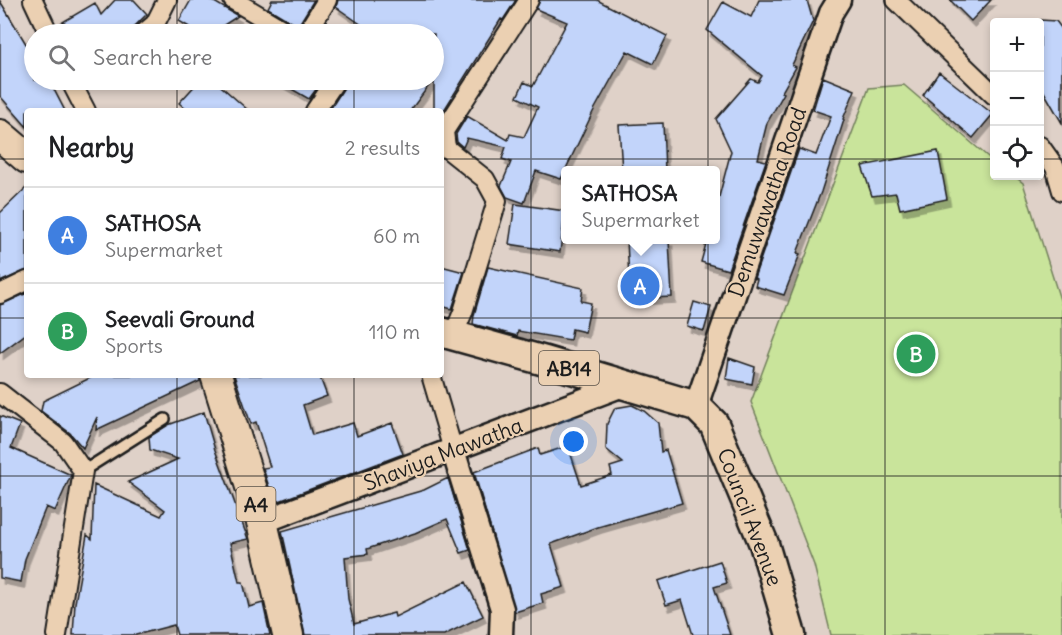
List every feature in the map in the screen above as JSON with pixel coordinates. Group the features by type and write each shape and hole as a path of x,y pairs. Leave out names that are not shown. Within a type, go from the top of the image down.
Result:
{"highway":[{"path":"0,135 24,155"},
{"name":"A4","path":"217,378 262,522 288,635"}],"main road":[{"name":"AB14","path":"447,334 696,406"},
{"name":"Council Avenue","path":"696,406 714,424 764,544 791,635"}],"street":[{"path":"33,0 44,24"},
{"path":"155,24 167,0"},
{"path":"233,0 273,24"},
{"path":"312,24 327,0"},
{"path":"447,334 463,312 497,201 485,178 446,148 444,131 529,0"},
{"name":"Demuwawatha Road","path":"696,406 831,13 839,0"},
{"path":"896,0 990,91"},
{"path":"75,90 84,108"},
{"path":"317,108 329,90"},
{"path":"1044,152 1055,167 1062,191"},
{"path":"0,294 24,282"},
{"path":"432,378 502,609 501,635"},
{"name":"Shaviya Mawatha","path":"262,522 623,385"},
{"path":"0,393 63,442 83,471 57,635"}],"lane":[{"path":"83,471 165,419"}],"green space":[{"path":"904,85 990,159 990,180 1019,180 1023,183 1062,306 1062,635 831,635 814,565 751,402 869,88"}],"building":[{"path":"115,0 134,0 147,14 137,24 61,23 95,3 101,15"},
{"path":"191,0 211,0 238,16 226,24 184,24 179,21"},
{"path":"272,0 314,0 299,24 295,24 268,8"},
{"path":"338,0 516,0 503,20 501,19 444,110 444,108 434,108 434,90 444,90 444,24 361,24 336,7"},
{"path":"540,0 597,0 667,36 653,64 627,51 593,112 567,166 561,166 561,179 536,171 524,203 507,197 501,186 511,162 502,159 506,147 467,138 463,147 457,142 456,134 467,116 508,140 510,134 524,137 538,107 517,97 524,82 533,86 567,22 536,9"},
{"path":"759,0 807,0 813,21 792,65 796,67 767,123 758,159 766,161 728,270 701,262 706,244 720,244 720,193 731,151 716,119 751,79 758,82 762,76 707,30 723,2 751,17"},
{"path":"950,0 991,0 971,21"},
{"path":"0,1 24,41 24,90 54,90 63,108 24,108 24,124 0,96"},
{"path":"1044,20 1056,21 1062,29 1062,123 1044,92"},
{"path":"939,72 990,112 990,118 973,138 923,95"},
{"path":"823,77 855,90 843,119 821,192 797,253 800,254 784,295 755,286 757,279 754,278 799,149 816,155 831,116 813,110"},
{"path":"191,90 225,90 246,108 185,108 179,103"},
{"path":"293,90 316,90 309,99"},
{"path":"342,90 426,90 412,108 331,108"},
{"path":"663,123 665,166 622,166 619,125"},
{"path":"938,151 947,199 900,209 896,193 872,196 862,166"},
{"path":"24,190 24,271 0,282 0,213"},
{"path":"515,204 561,210 560,252 509,244"},
{"path":"627,244 669,244 672,297 630,299"},
{"path":"444,267 464,272 452,309 444,307"},
{"path":"488,267 583,288 581,301 591,303 585,332 572,329 570,340 518,331 517,336 473,324"},
{"path":"24,294 24,335 0,353 0,305"},
{"path":"694,302 711,307 704,331 687,326"},
{"path":"729,358 755,367 752,384 726,379"},
{"path":"90,378 200,378 200,381 96,430 97,417 83,448 70,433 41,411 43,401"},
{"path":"235,378 320,378 327,396 303,405 312,435 353,423 357,436 392,423 403,454 274,503 263,468 270,467 256,422 251,424"},
{"path":"632,405 644,411 658,423 661,452 666,450 682,503 598,527 551,544 564,587 541,594 543,603 515,612 474,472 538,448 540,455 568,446 581,485 612,475 610,467 623,463 606,449 607,424 615,408"},
{"path":"204,412 215,450 248,539 230,543 239,582 243,582 249,607 263,603 270,635 177,635 174,625 136,635 73,635 75,603 87,535 92,539 94,485 161,516 165,510 128,482 178,459 150,450 149,437 168,425"},
{"path":"0,416 20,424 11,448 71,475 55,511 46,507 25,559 21,582 0,578"},
{"path":"448,478 470,550 461,553 447,519 415,533 367,549 368,554 345,557 348,599 354,624 394,613 395,617 466,582 483,616 444,635 305,635 282,531 424,490"},
{"path":"720,561 727,583 714,587 730,635 693,635 682,600 666,605 658,581"}],"place":[{"name":"SATHOSA","path":"640,286"},
{"name":"Seevali Ground","path":"916,354"}]}
